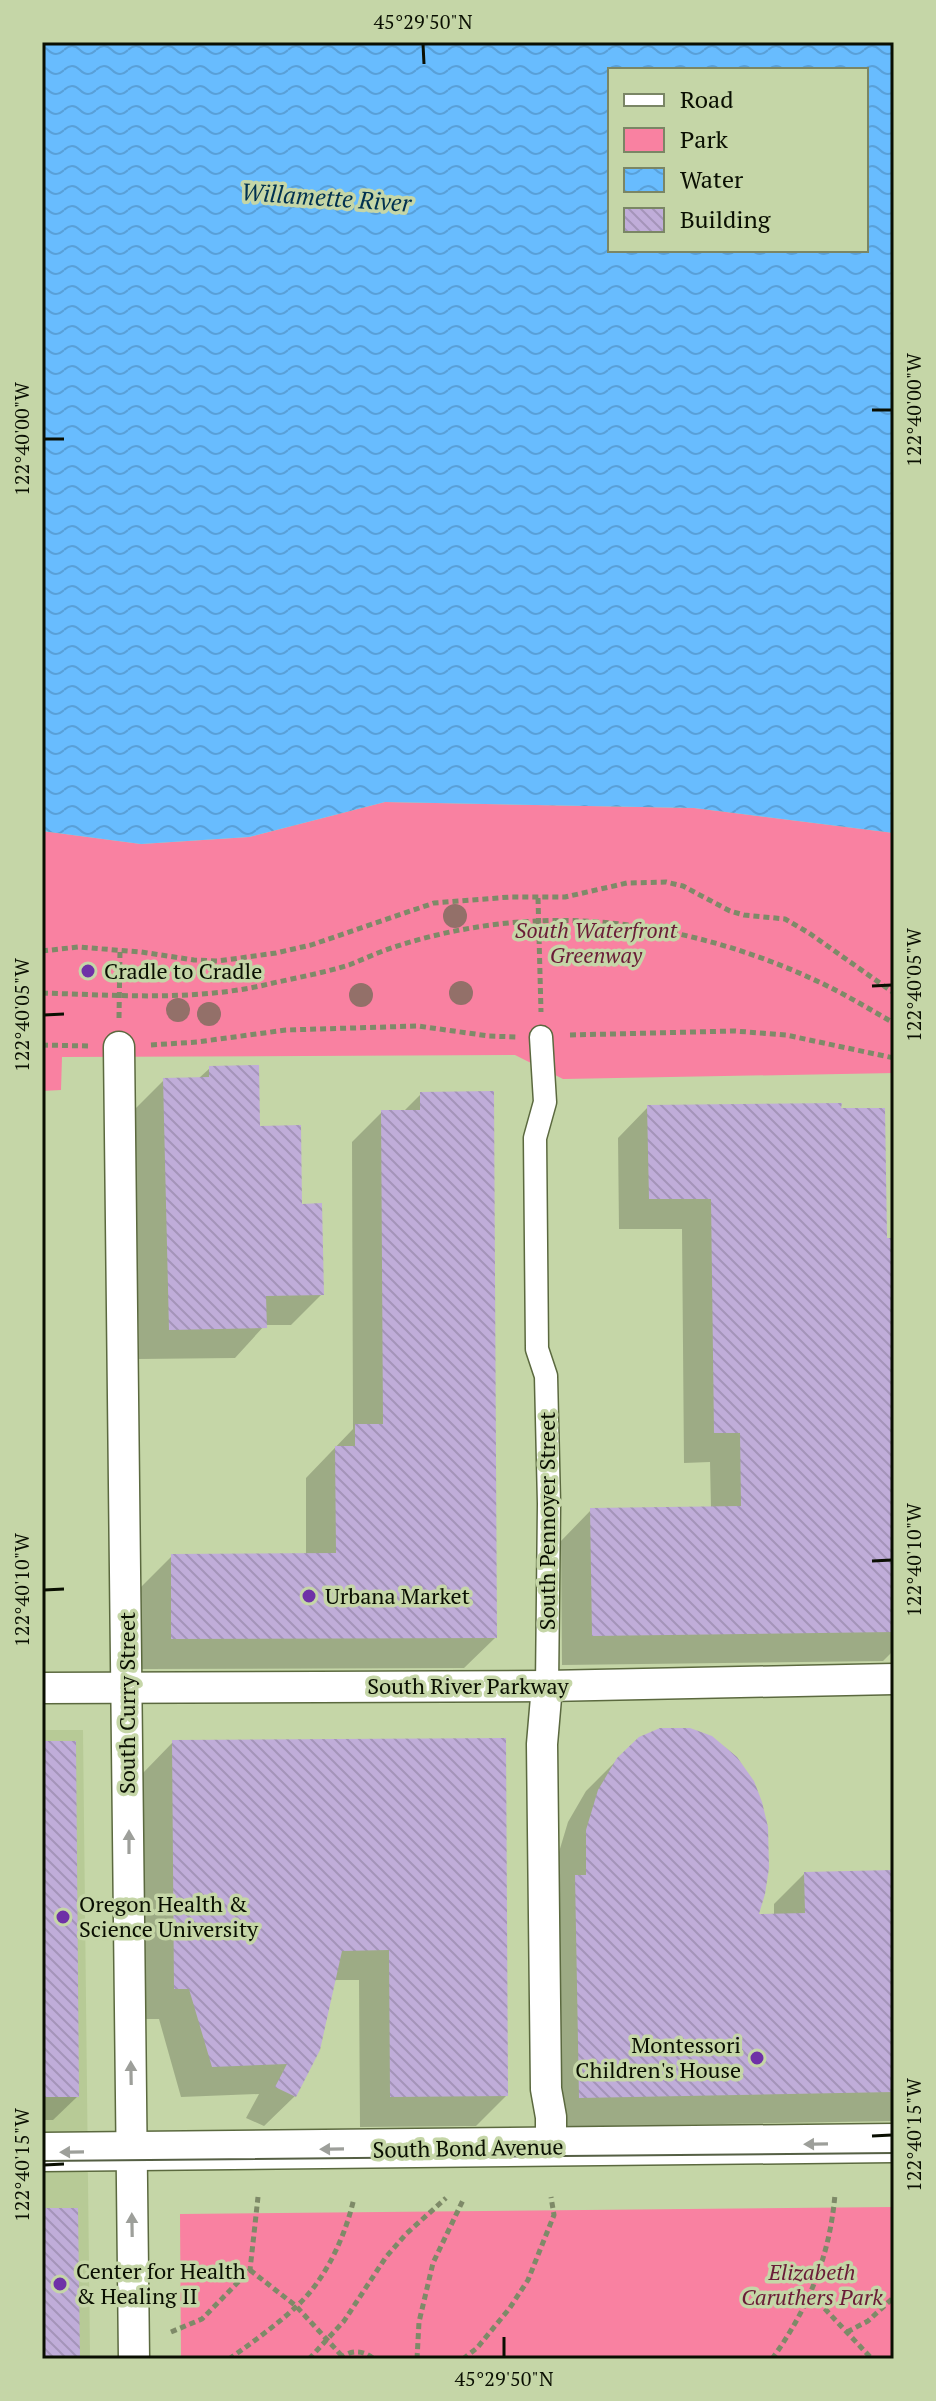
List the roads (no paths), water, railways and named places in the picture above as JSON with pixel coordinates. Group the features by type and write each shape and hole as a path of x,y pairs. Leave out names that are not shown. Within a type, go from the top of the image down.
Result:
{"street":[{"name":"South Pennoyer Street","path":"541,1037 545,1102 535,1138 537,1349 546,1376 549,1504 547,1686 542,1744 546,2089 551,2117 551,2147"},
{"name":"South Curry Street","path":"119,1047 134,2359"},
{"name":"South River Parkway","path":"42,1688 547,1686 894,1679"},
{"name":"South Bond Avenue","path":"42,2152 894,2143"}],"water":[{"name":"Willamette River","path":"42,42 894,42 894,833 694,808 385,802 249,837 141,844 42,831"}],"tram line":[{"path":"42,2161 894,2153"}],"place":[{"name":"Cradle to Cradle","path":"88,971"},
{"name":"Urbana Market","path":"309,1596"},
{"name":"Oregon Health & Science University","path":"63,1917"},
{"name":"Montessori Children's House","path":"757,2058"},
{"name":"Center for Health & Healing II","path":"60,2284"}],"park label":[{"name":"South Waterfront Greenway","path":"596,942"},
{"name":"Elizabeth Caruthers Park","path":"812,2284"}]}
